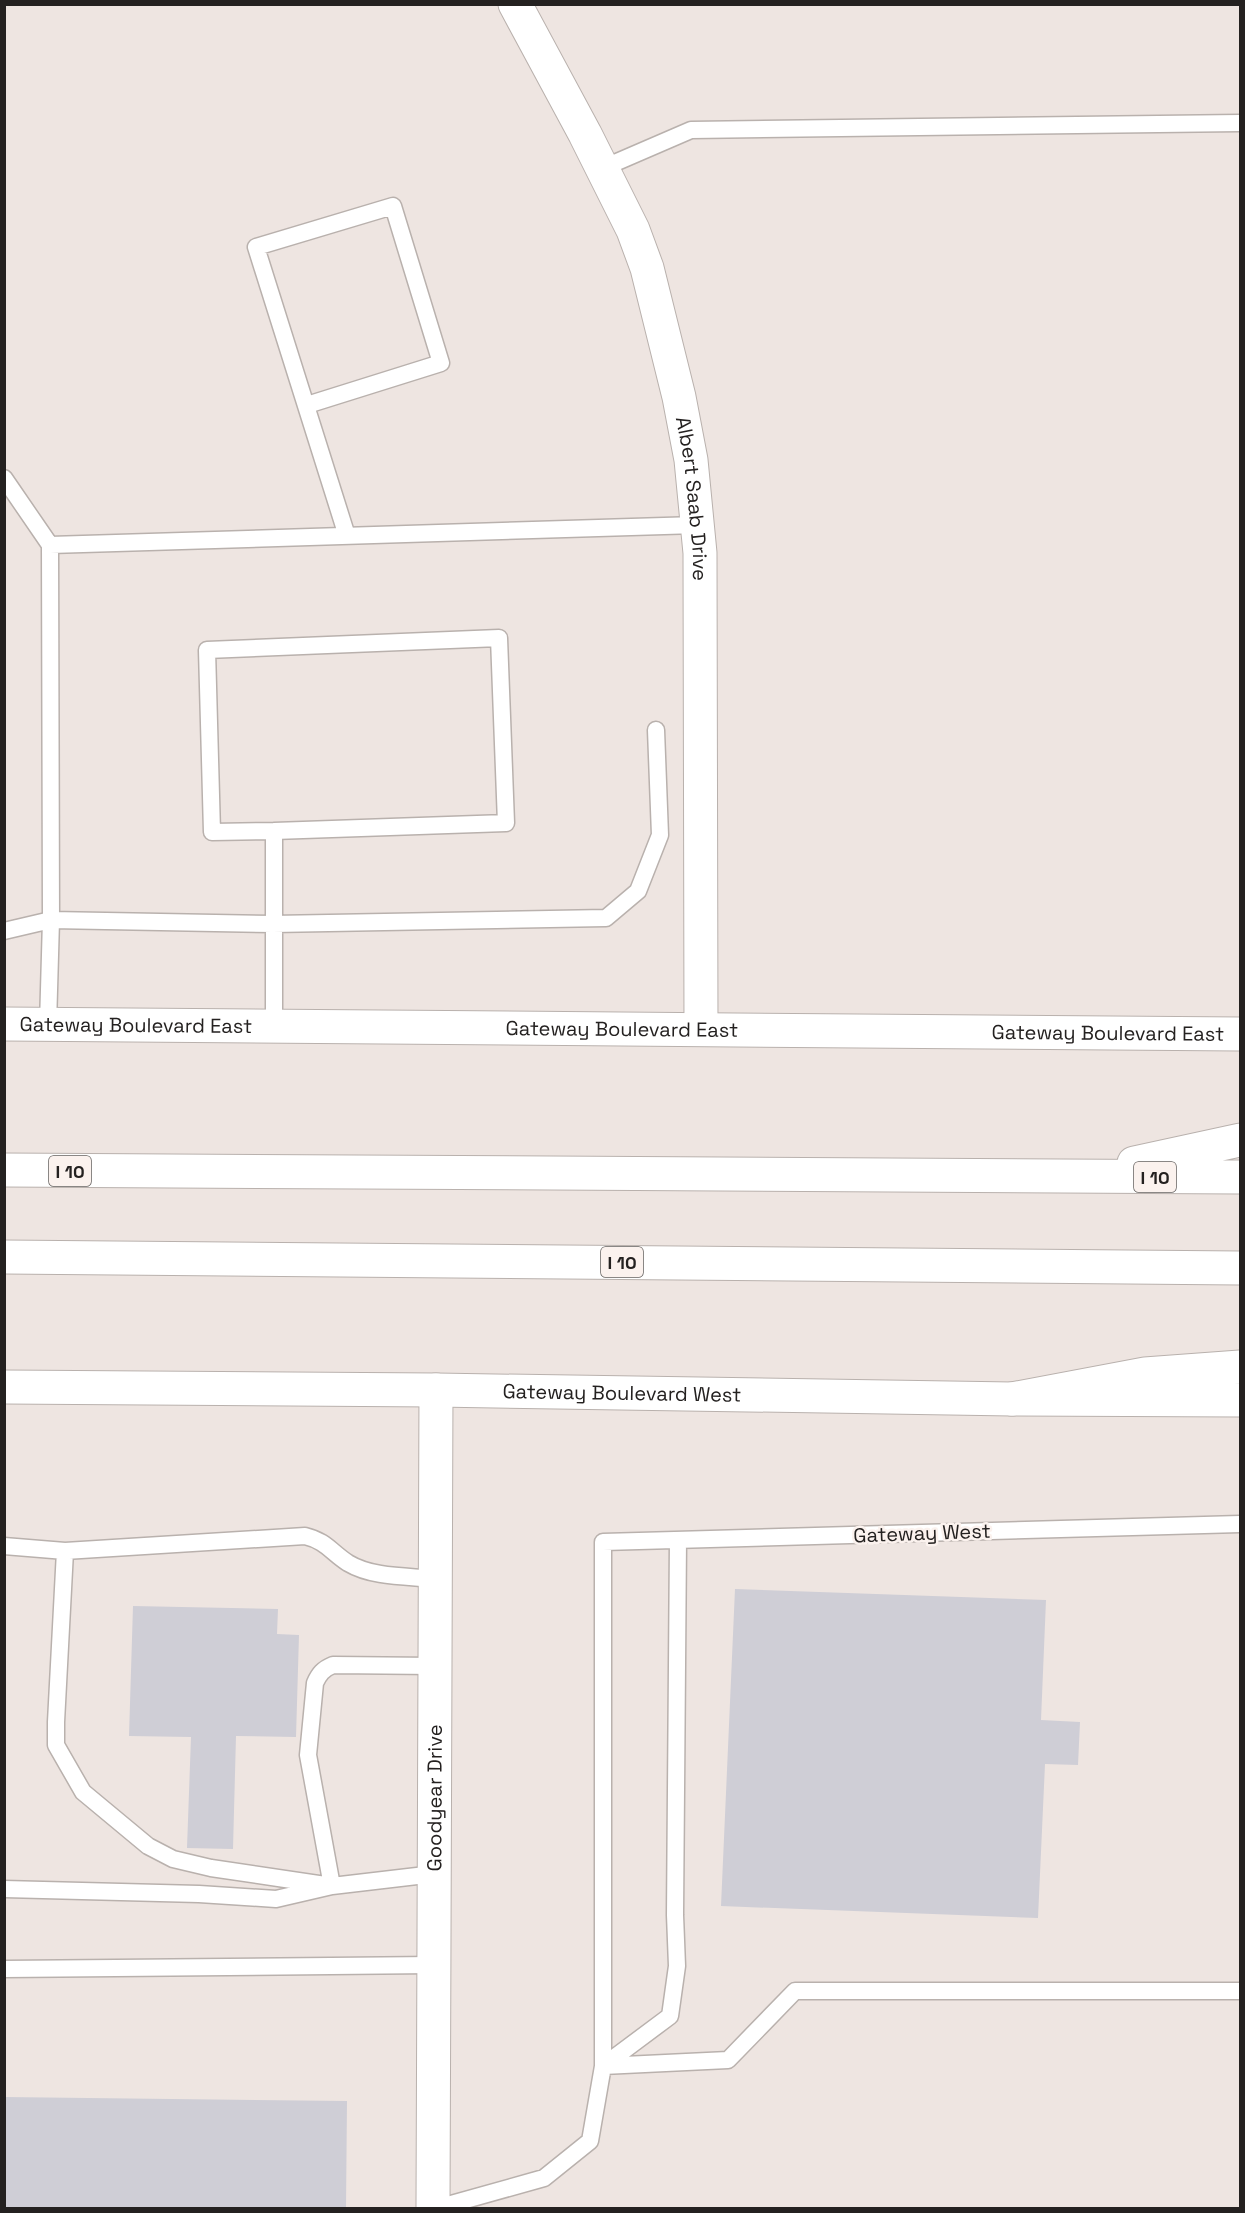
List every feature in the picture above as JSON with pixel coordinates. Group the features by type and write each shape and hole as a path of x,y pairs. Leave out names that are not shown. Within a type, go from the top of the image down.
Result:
{"main road":[{"name":"Albert Saab Drive","path":"515,4 603,168 633,230 647,268 692,460 700,553 701,1029"},
{"name":"Gateway Boulevard East","path":"4,1024 1240,1034"},
{"path":"1070,1177 1240,1140"},
{"name":"I 10","path":"4,1170 1240,1177"},
{"name":"I 10","path":"4,1257 1240,1268"},
{"path":"1012,1399 1145,1374 1240,1367"},
{"name":"Gateway Boulevard West","path":"4,1387 436,1390 1238,1401"},
{"name":"Goodyear Drive","path":"435,2208 436,1390"}],"lane":[{"path":"603,168 691,130 1240,123"},
{"path":"307,405 441,363 393,206 256,247 347,536"},
{"path":"4,478 51,545 51,920 48,1024"},
{"path":"51,545 697,525"},
{"path":"499,638 507,823 274,831 212,832 207,650 499,638"},
{"path":"4,931 51,920 273,924 606,918 638,891 660,835 656,730"},
{"path":"274,831 274,1026"},
{"name":"Gateway West","path":"603,2066 603,1542 1240,1524"},
{"path":"4,1546 65,1551 305,1536 318,1539 349,1563 363,1569 435,1579"},
{"path":"435,2208 544,2178 590,2141 603,2066 670,2016 676,1966 678,1540"},
{"path":"65,1551 56,1745 83,1792 148,1846 173,1859 211,1868 332,1886"},
{"path":"332,1886 308,1755 315,1683 320,1674 333,1665 435,1666"},
{"path":"4,1889 200,1894 276,1899 332,1886 434,1874"},
{"path":"4,1969 434,1965"},
{"path":"603,2066 728,2060 795,1991 1240,1991"}],"building":[{"path":"735,1589 1046,1600 1041,1720 1080,1722 1078,1765 1045,1764 1038,1918 721,1906"},
{"path":"133,1606 278,1609 277,1634 299,1635 296,1737 236,1736 233,1849 187,1848 191,1737 129,1736"},
{"path":"4,2097 347,2101 346,2208 4,2208"}]}
